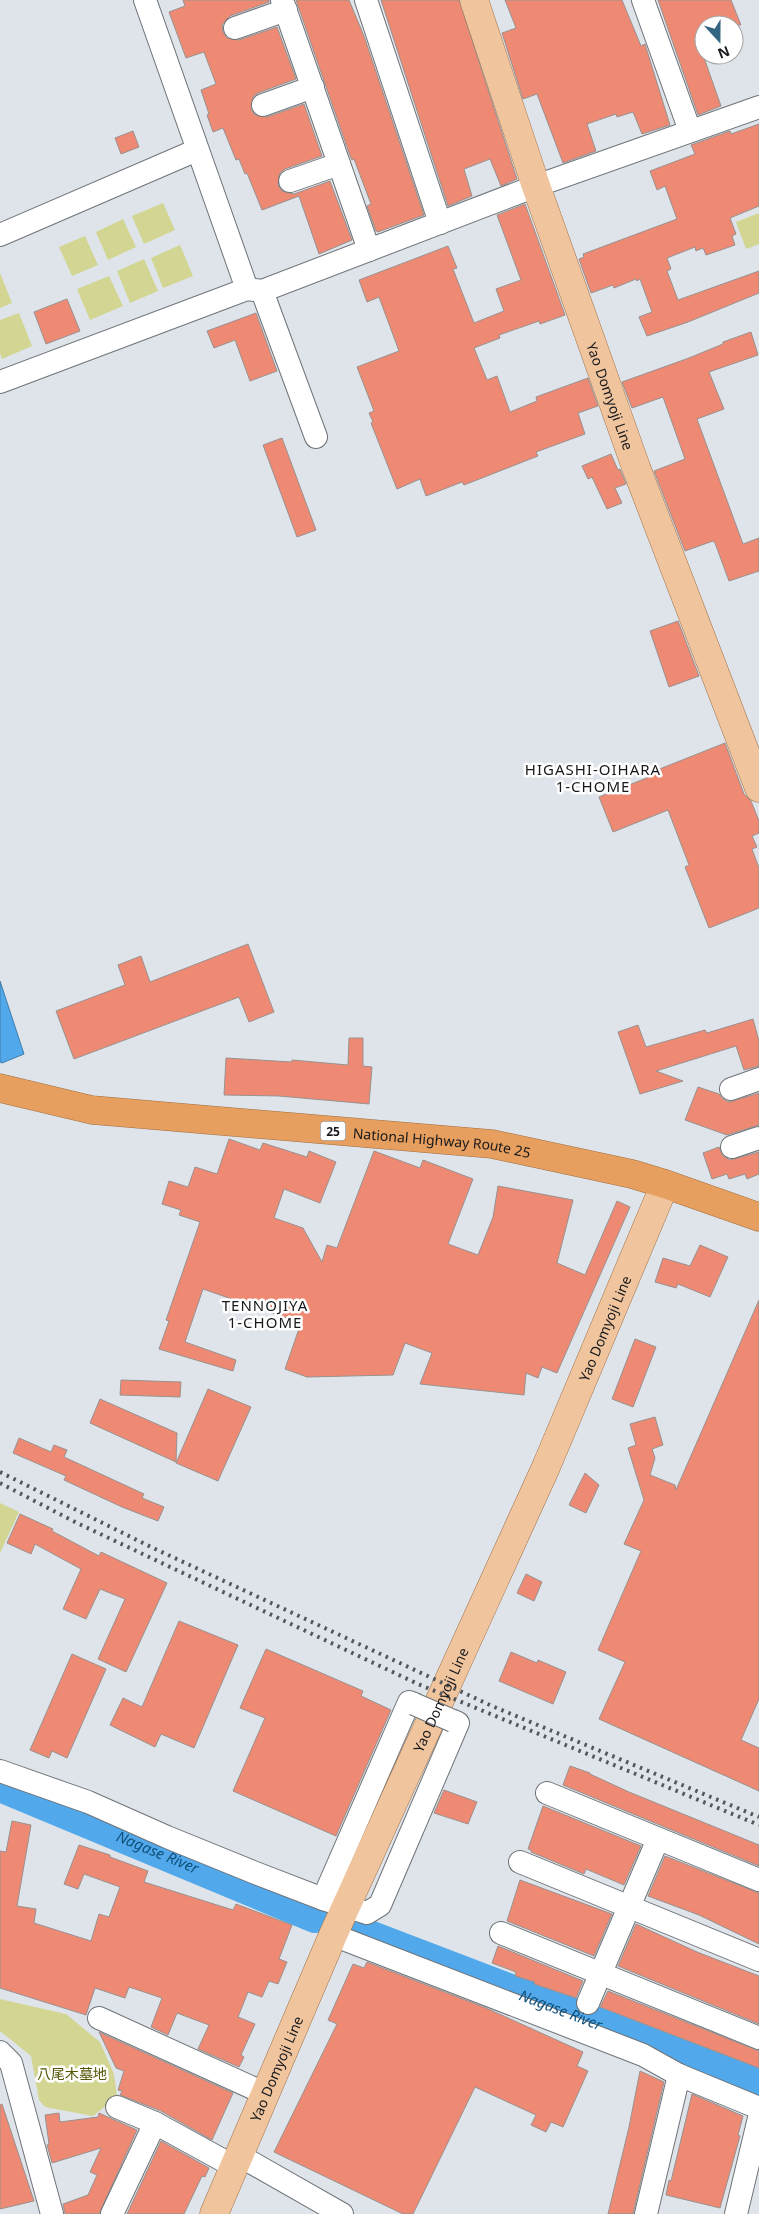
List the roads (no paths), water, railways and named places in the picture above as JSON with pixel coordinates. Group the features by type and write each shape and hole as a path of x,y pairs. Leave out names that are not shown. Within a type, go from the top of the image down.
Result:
{"highway":[{"name":"National Highway Route 25","path":"0,1088 92,1110 492,1144 632,1174 759,1217"}],"main road":[{"name":"Yao Domyoji Line","path":"474,0 536,186 637,470 759,788"},
{"name":"Yao Domyoji Line","path":"214,2214 333,1935 334,1902 546,1467 665,1184"}],"street":[{"path":"145,0 197,150 316,438"},
{"path":"366,0 440,223"},
{"path":"643,0 690,131"},
{"path":"235,28 284,5 369,250"},
{"path":"263,105 312,87"},
{"path":"0,382 369,250 536,186 759,107"},
{"path":"0,235 197,150"},
{"path":"290,181 339,164"},
{"path":"731,1089 759,1079"},
{"path":"732,1147 759,1138"},
{"path":"0,1771 88,1802 167,1837 334,1902 367,1913 380,1905 458,1723 409,1702 334,1902"},
{"path":"547,1793 759,1880"},
{"path":"588,2003 658,1839"},
{"path":"520,1862 759,1960"},
{"path":"501,1933 759,2038"},
{"path":"333,1935 643,2055 680,2075 759,2108"},
{"path":"99,2018 266,2094"},
{"path":"0,2052 11,2063 7,2078 52,2214"},
{"path":"646,2214 680,2075"},
{"path":"117,2107 155,2123 342,2214"},
{"path":"736,2214 759,2118"},
{"path":"112,2214 155,2123"}],"water":[{"path":"0,981 24,1054 2,1063 0,1062"}],"waterway":[{"name":"Nagase River","path":"0,1786 315,1917"},
{"name":"Nagase River","path":"361,1933 759,2085"}],"railway":[{"path":"0,1472 151,1547 492,1706 759,1817"},
{"path":"0,1483 77,1523 418,1684 759,1825"}],"district":[{"name":"HIGASHI-OIHARA 1-CHOME","path":"593,778"},
{"name":"TENNOJIYA 1-CHOME","path":"265,1314"}],"park label":[{"name":"八尾木墓地","path":"72,2073"}]}
